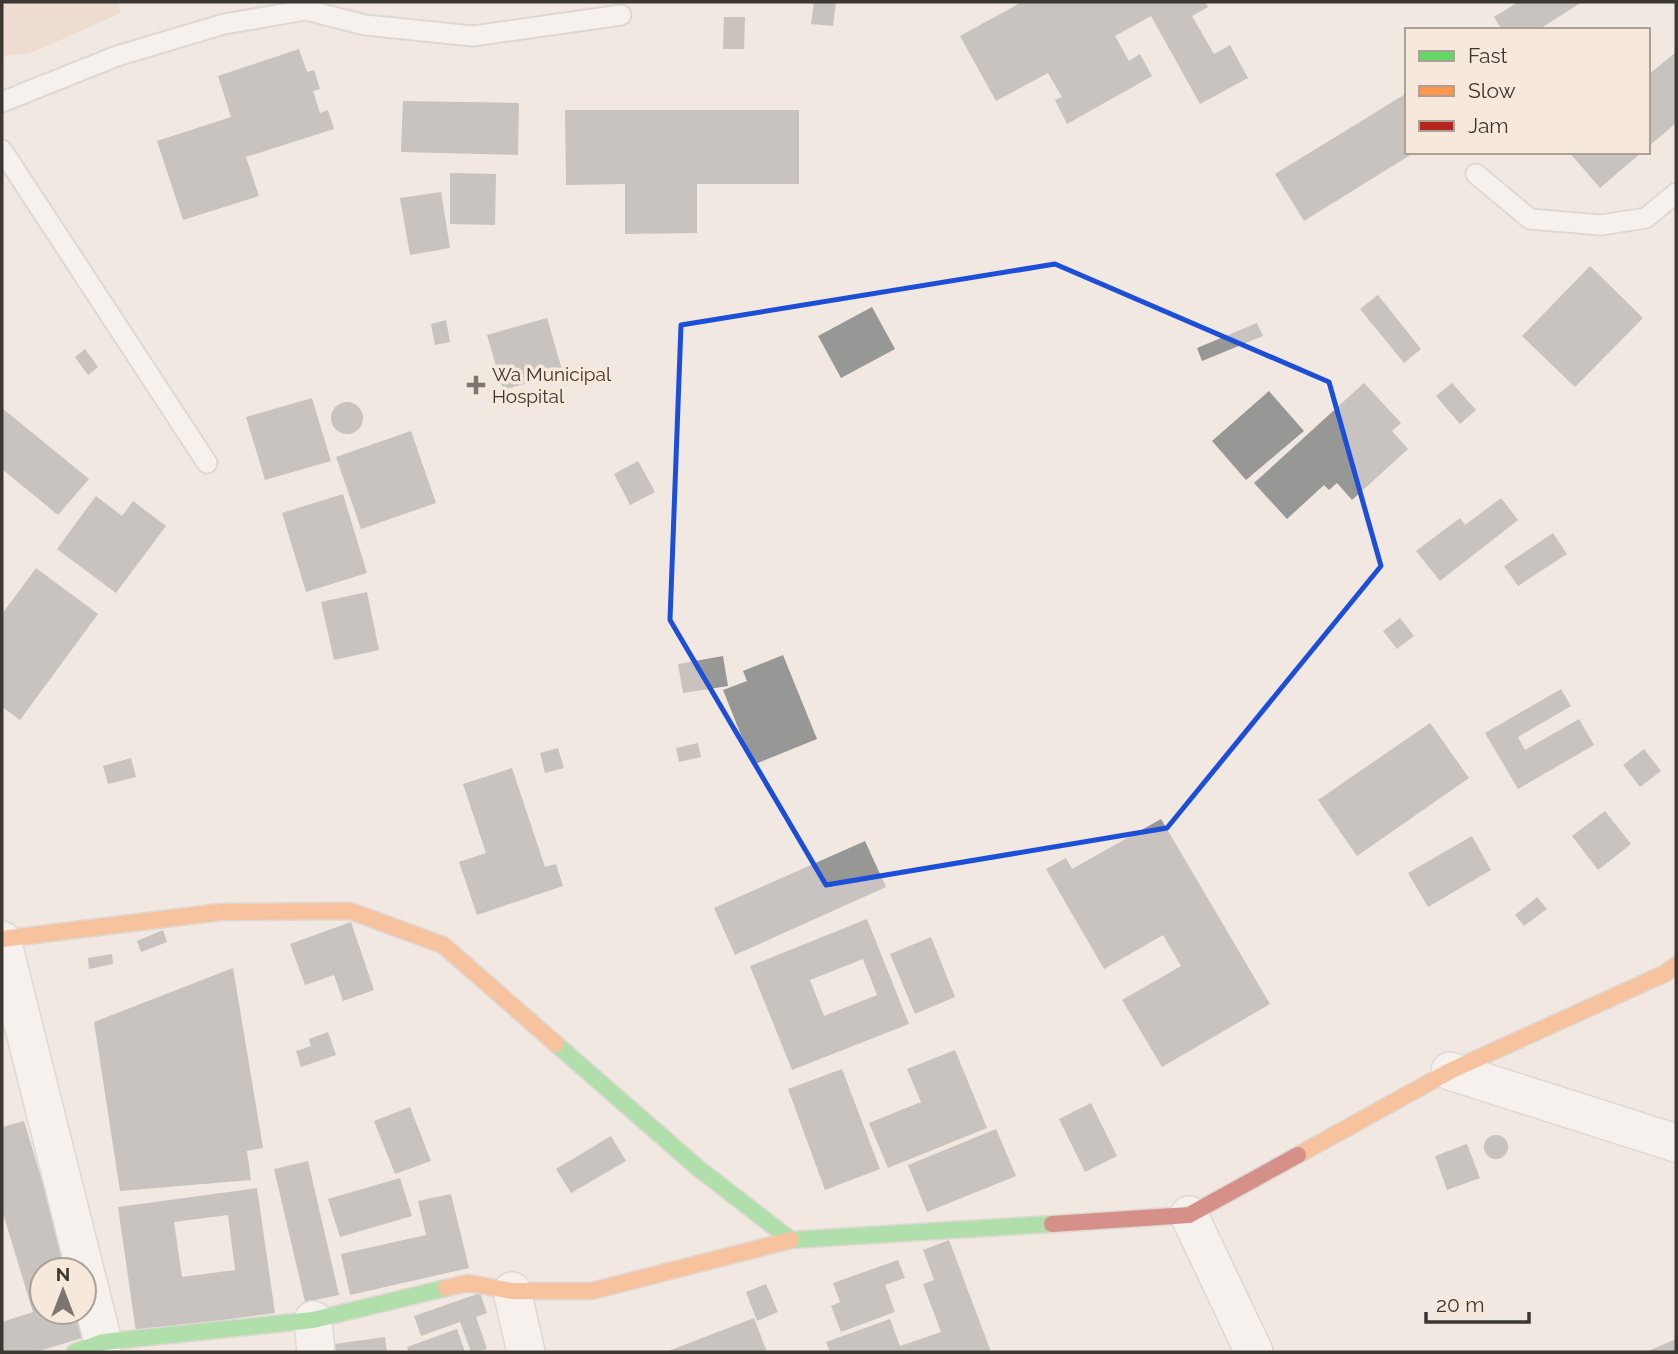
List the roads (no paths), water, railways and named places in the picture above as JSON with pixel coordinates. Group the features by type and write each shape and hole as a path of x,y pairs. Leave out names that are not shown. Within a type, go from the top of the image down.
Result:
{"street":[{"path":"791,1240 698,1168 443,945 350,911 221,912 2,940 89,1347 314,1336 468,1283 512,1291 592,1291 791,1240 1189,1215 1450,1071 1666,973 1676,965"},
{"path":"1450,1071 1676,1143"},
{"path":"1189,1215 1254,1352"},
{"path":"512,1291 526,1352"}],"lane":[{"path":"2,102 117,56 224,24 306,10 365,25 473,36 621,15"},
{"path":"2,150 207,463"},
{"path":"1476,174 1530,219 1601,225 1646,218 1676,193"}],"place":[{"name":"Wa Municipal Hospital","path":"476,385"}]}
